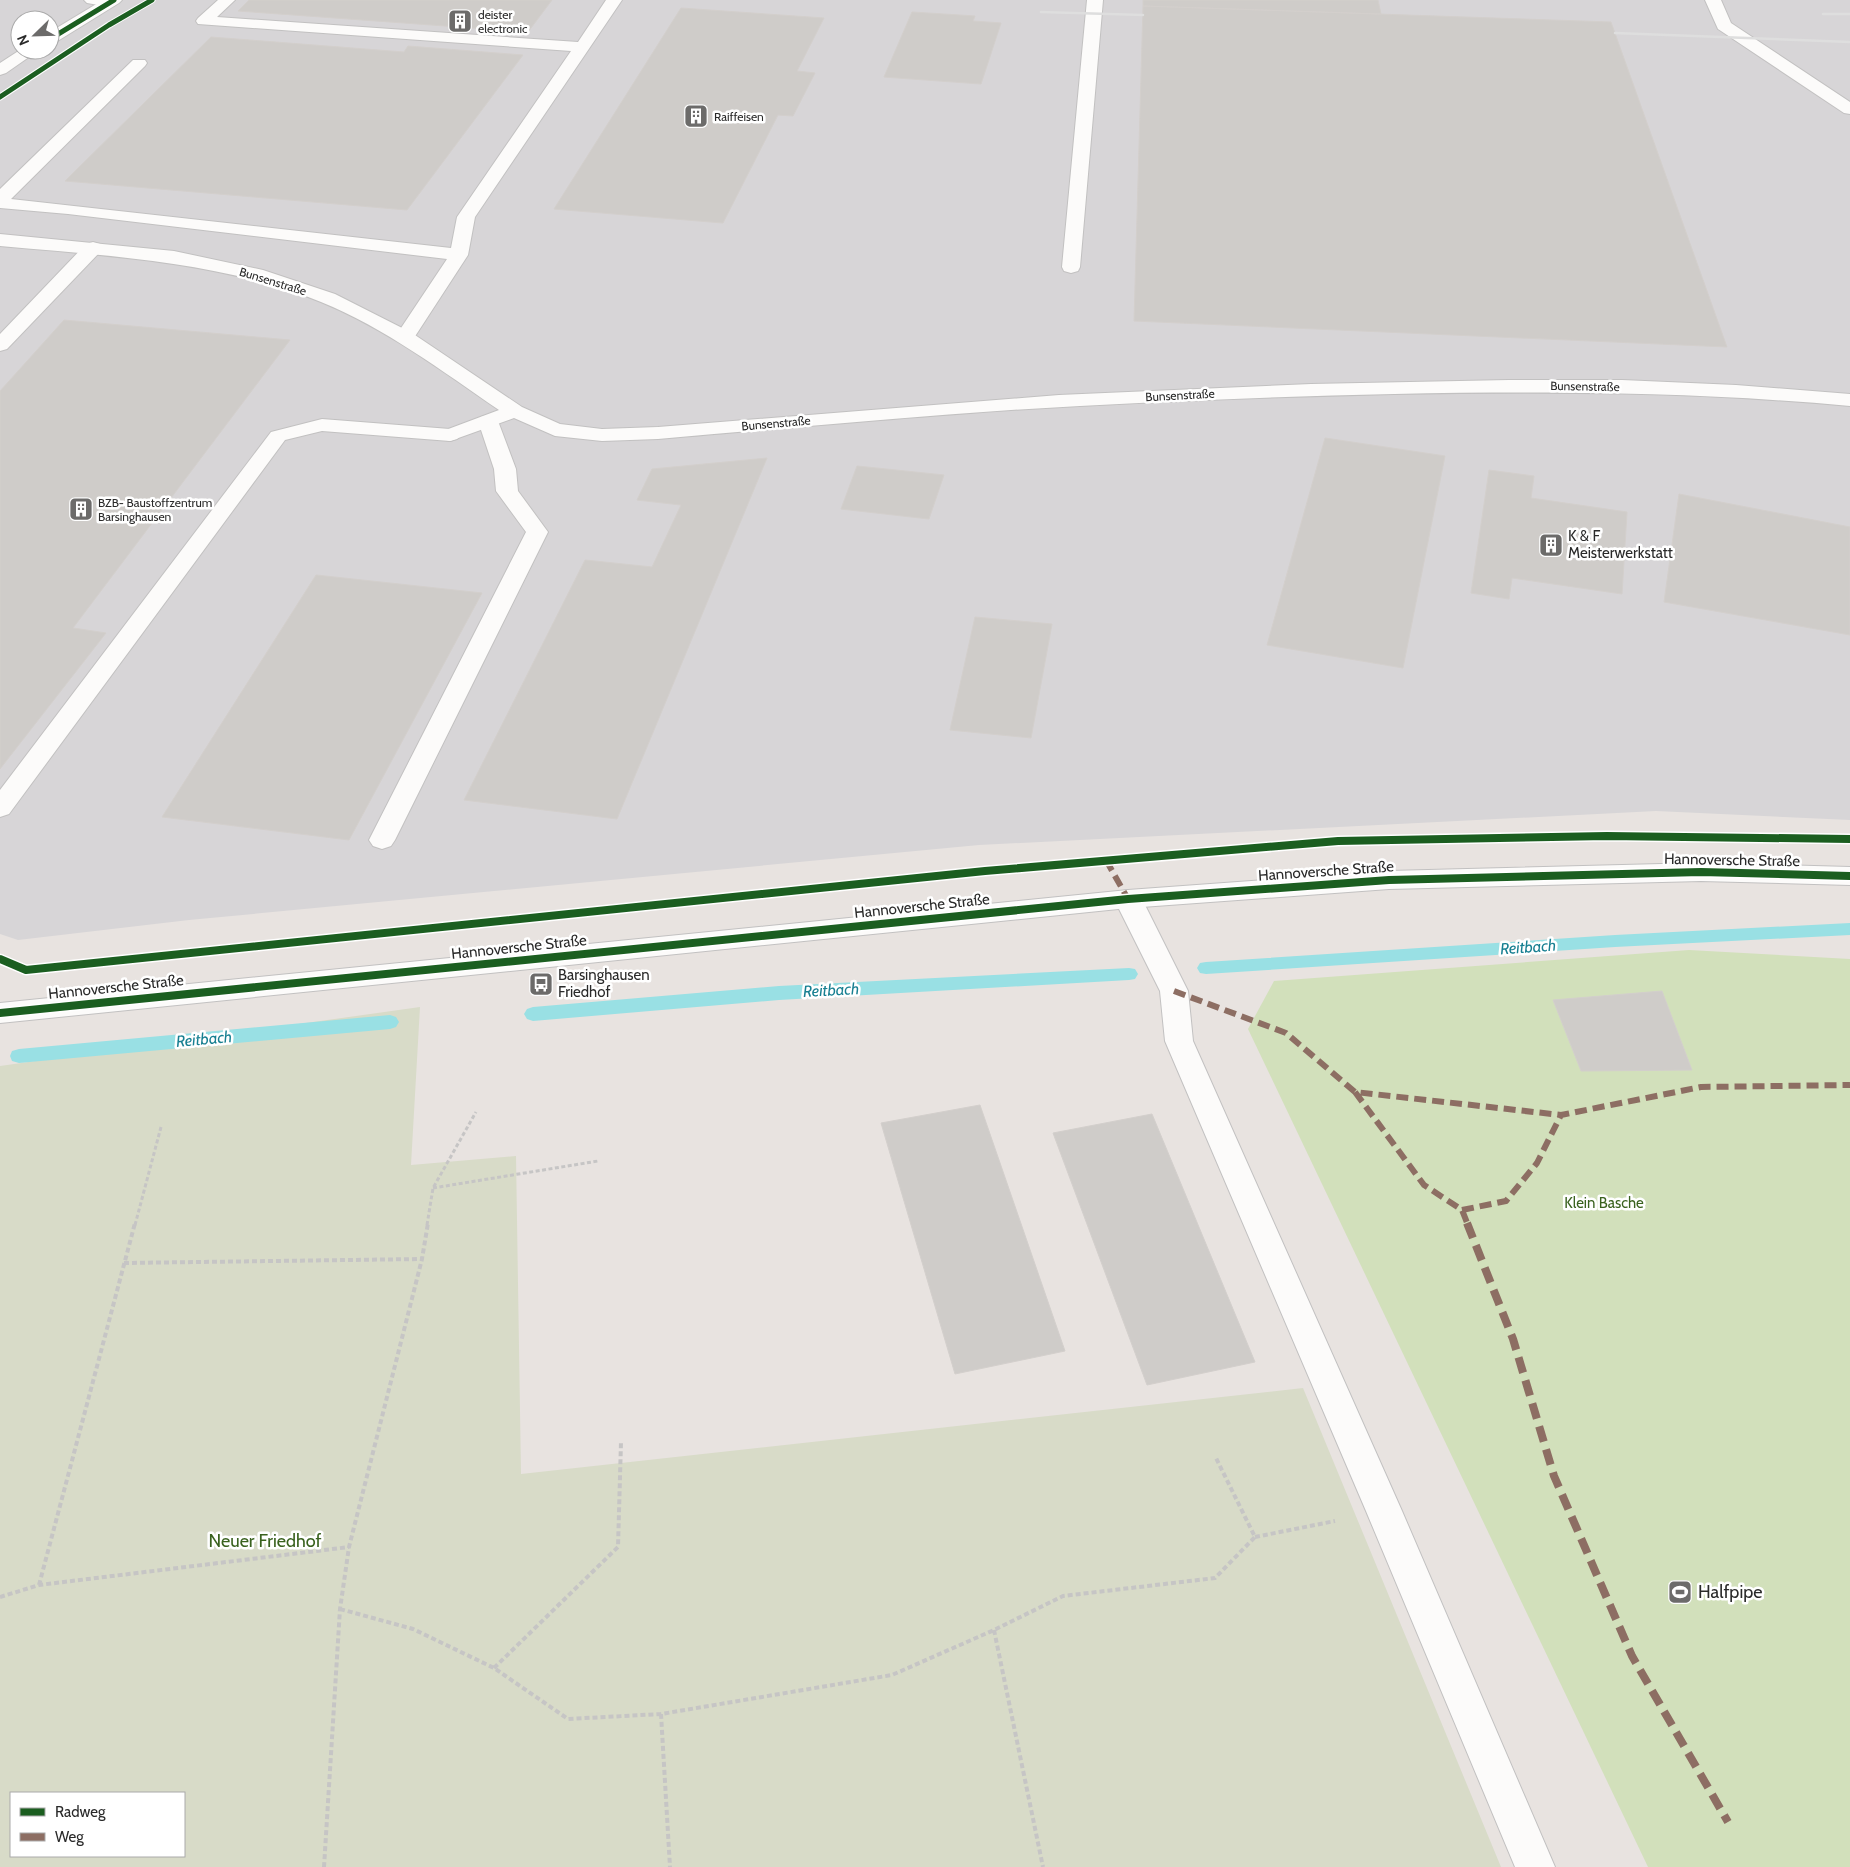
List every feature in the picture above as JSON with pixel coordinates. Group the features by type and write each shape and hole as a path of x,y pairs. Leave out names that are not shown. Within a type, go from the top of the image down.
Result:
{"street":[{"path":"92,0 112,1"},
{"path":"227,0 204,21 583,46"},
{"path":"405,337 459,255 466,217 614,0"},
{"path":"1071,268 1095,0"},
{"path":"1713,0 1724,26 1850,109"},
{"path":"60,32 112,1"},
{"path":"0,70 16,60"},
{"path":"0,199 139,63"},
{"path":"0,203 68,209 459,255"},
{"name":"Bunsenstraße","path":"0,240 174,257 256,274 328,298 405,337 515,411 555,430 602,436 1058,401 1258,391 1488,386 1652,387 1794,394 1850,400"},
{"path":"0,345 94,248"},
{"path":"0,808 278,436 322,425 450,435 515,411"},
{"path":"382,840 537,532 507,491 505,469 488,421"},
{"name":"Hannoversche Straße","path":"0,1013 1128,898 1389,880 1701,872 1850,876"},
{"path":"1128,898 1174,991 1179,1041 1384,1511 1535,1867"}],"path":[{"path":"324,1867 340,1609 348,1547 422,1259 433,1188 476,1112"},
{"path":"39,1585 161,1127"},
{"path":"433,1188 598,1161"},
{"path":"124,1264 422,1259"},
{"path":"494,1668 618,1547 620,1442"},
{"path":"1216,1458 1254,1537"},
{"path":"340,1609 413,1629 494,1668 568,1719 661,1714 892,1676 994,1630 1063,1596 1215,1578 1254,1537 1384,1511"},
{"path":"0,1597 39,1585 348,1547"},
{"path":"994,1630 1043,1867"},
{"path":"661,1714 670,1867"}],"shaded area":[{"path":"0,0 1850,0 1850,820 1656,811 979,845 189,920 18,940 0,934"}],"green space":[{"name":"Klein Basche","path":"1689,950 1850,959 1850,1867 1648,1867 1248,1029 1274,981"},
{"name":"Neuer Friedhof","path":"420,1007 411,1165 516,1156 521,1474 1303,1388 1501,1867 0,1867 0,1066"}],"building":[{"name":"deister electronic","path":"249,0 552,0 528,32 238,11"},
{"path":"1143,0 1378,0 1381,14 1143,6"},
{"path":"1143,6 1611,22 1727,347 1134,321"},
{"name":"Raiffeisen","path":"681,8 824,18 797,71 815,73 793,116 778,115 723,223 554,209"},
{"path":"912,12 975,16 973,21 1001,23 981,84 884,77"},
{"path":"211,37 404,52 408,46 523,55 407,210 65,181"},
{"name":"BZB- Baustoffzentrum Barsinghausen","path":"64,320 290,340 73,628 106,633 0,769 0,391"},
{"path":"1325,438 1445,456 1403,668 1267,645"},
{"path":"767,458 617,819 464,800 585,560 652,567 681,505 637,500 652,469"},
{"path":"857,466 944,475 929,519 841,509"},
{"name":"K & F Meisterwerkstatt","path":"1489,470 1534,476 1531,498 1627,512 1622,594 1512,578 1509,599 1471,593"},
{"path":"1679,494 1850,527 1850,635 1664,602"},
{"path":"316,575 482,593 349,840 162,817"},
{"path":"975,617 1052,624 1031,738 950,730"},
{"path":"1662,991 1692,1070 1581,1071 1553,1000"},
{"path":"980,1105 1065,1351 955,1374 881,1123"},
{"path":"1152,1114 1255,1362 1147,1385 1053,1133"}],"waterway":[{"name":"Reitbach","path":"1206,968 1615,941 1850,929"},
{"name":"Reitbach","path":"533,1014 779,993 1129,974"},
{"name":"Reitbach","path":"19,1056 390,1022"}],"railway":[{"path":"1041,12 1143,15"},
{"path":"1823,14 1850,14"},
{"path":"1615,33 1850,42"}],"marked path":[{"path":"1106,860 1128,899"},
{"path":"1174,991 1286,1033 1355,1092 1561,1115 1701,1087 1850,1085"},
{"path":"1355,1092 1424,1185 1462,1210 1513,1339 1554,1476 1632,1656 1728,1822"},
{"path":"1462,1210 1506,1201 1537,1163 1561,1115"}],"cycle path":[{"path":"60,33 114,0"},
{"path":"0,97 109,25 152,0"},
{"path":"0,959 26,970 985,871 1338,841 1607,836 1850,839"},
{"path":"0,1013 1128,899 1389,880 1701,872 1850,876"}],"place":[{"name":"deister electronic","path":"460,21"},
{"name":"Raiffeisen","path":"696,116"},
{"name":"BZB- Baustoffzentrum Barsinghausen","path":"81,509"},
{"name":"K & F Meisterwerkstatt","path":"1551,545"},
{"name":"Barsinghausen Friedhof","path":"541,984"},
{"name":"Halfpipe","path":"1680,1592"}]}
